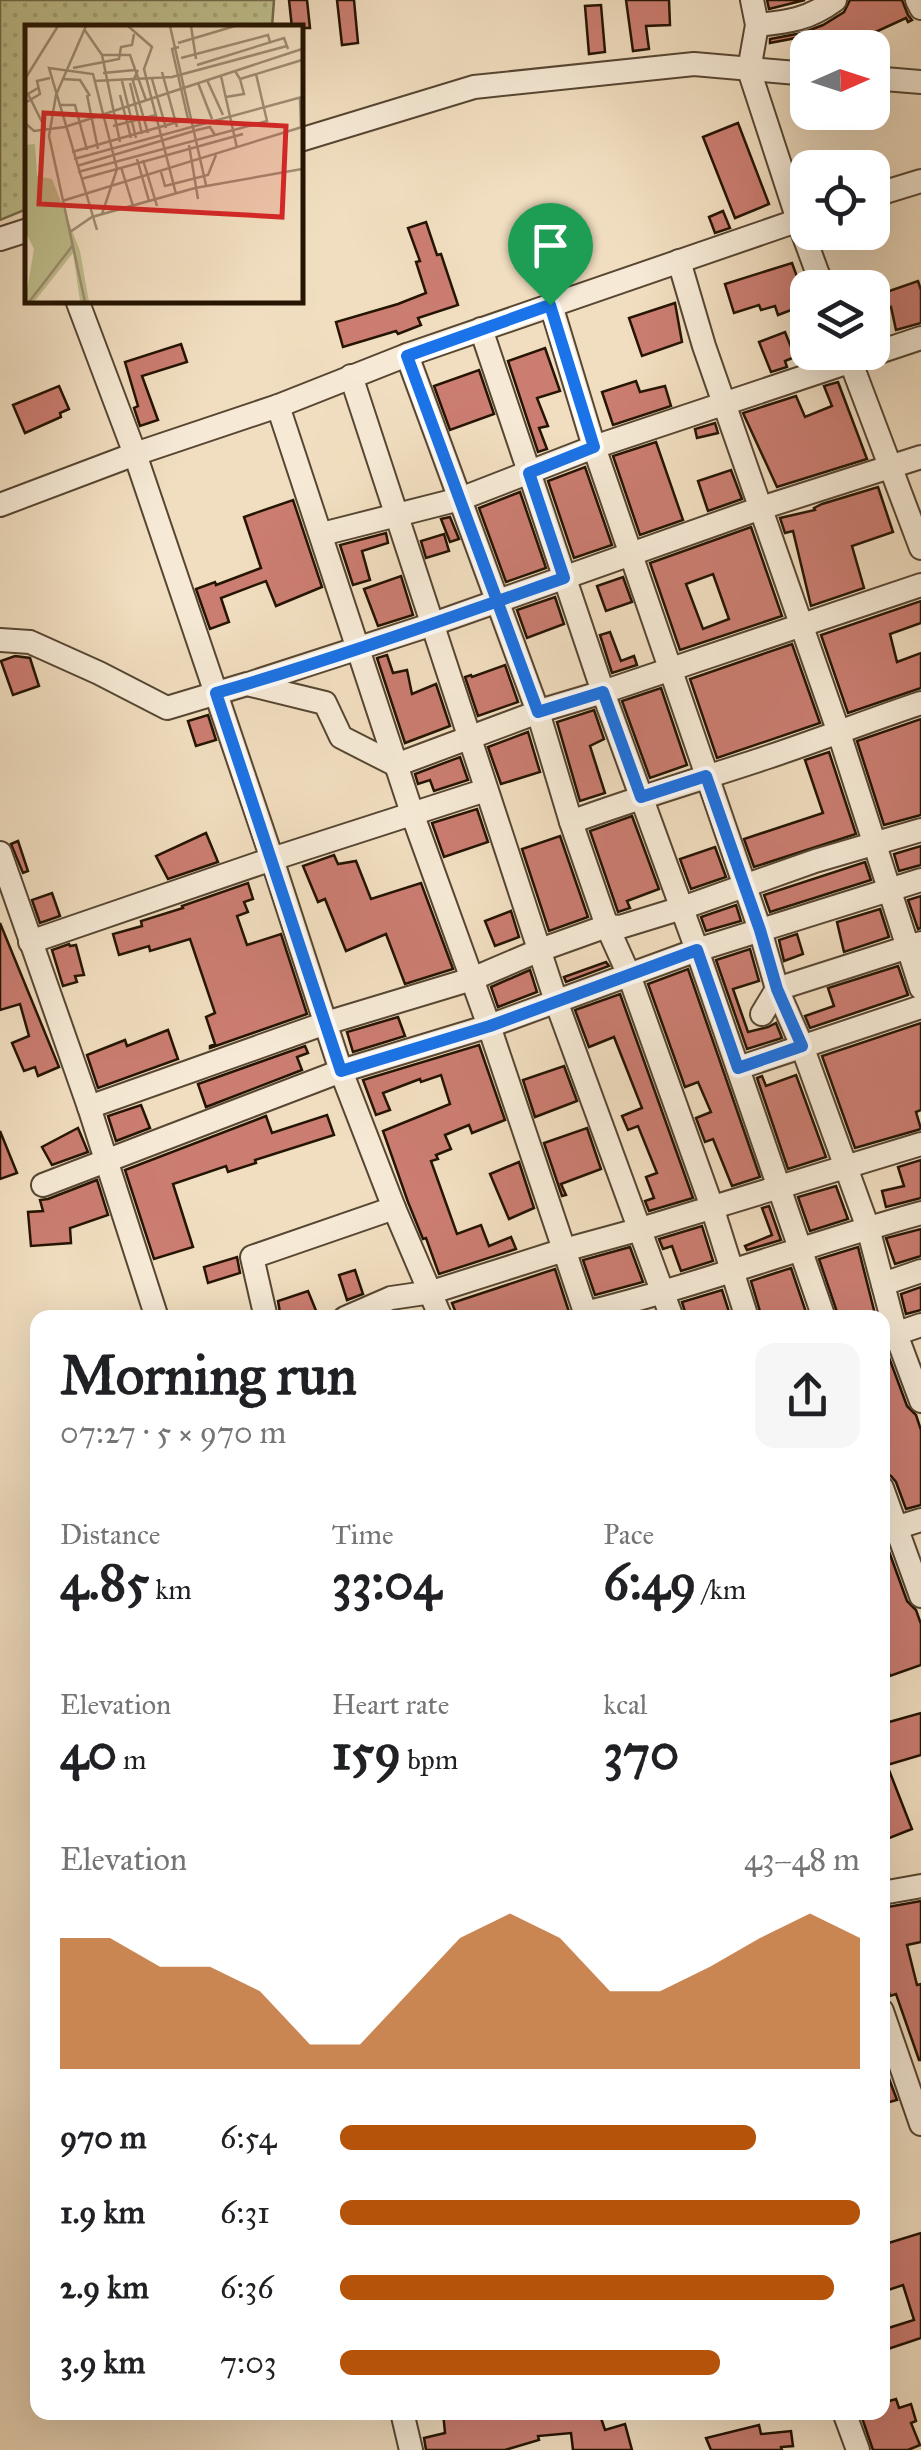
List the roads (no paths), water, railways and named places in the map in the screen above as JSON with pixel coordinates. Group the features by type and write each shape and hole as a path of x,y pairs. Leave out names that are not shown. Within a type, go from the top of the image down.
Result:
{"street":[{"path":"752,0 757,25 749,70 790,182"},
{"path":"757,25 816,14 835,0"},
{"path":"917,0 921,8"},
{"path":"302,139 474,87 694,64 790,73"},
{"path":"890,79 921,82"},
{"path":"890,190 921,180"},
{"path":"0,505 481,329 790,222"},
{"path":"0,239 25,231"},
{"path":"679,260 890,889 915,945 921,988"},
{"path":"78,302 216,693 341,1071 438,1310"},
{"path":"550,305 777,989 802,1046 868,1228 886,1310"},
{"path":"481,329 603,692 821,1310"},
{"path":"890,346 921,338"},
{"path":"407,356 538,712 570,822 712,1207 744,1310"},
{"path":"322,534 460,499 814,370"},
{"path":"854,370 919,536"},
{"path":"351,376 556,1001 670,1310"},
{"path":"278,406 412,813 490,1026 584,1310"},
{"path":"0,640 30,642 167,708 433,624 761,508 921,458"},
{"path":"247,684 325,703 341,737 396,764 538,712 921,585"},
{"path":"570,822 921,703"},
{"path":"30,942 486,790"},
{"path":"89,1107 326,1024 472,979 607,926 620,927 815,861 921,830"},
{"path":"0,853 155,1310"},
{"path":"43,1185 341,1071 490,1026 697,950 921,880"},
{"path":"762,1014 777,989 915,945"},
{"path":"738,1068 921,1007"},
{"path":"363,1310 391,1298 432,1292 921,1144"},
{"path":"264,1310 252,1257 394,1208"},
{"path":"603,1310 921,1213"},
{"path":"883,1284 921,1272"},
{"path":"890,1336 921,1325"},
{"path":"890,1338 921,1401"},
{"path":"890,1529 921,1520"},
{"path":"890,1531 921,1596"},
{"path":"890,1892 921,1886"},
{"path":"890,2033 921,2124"},
{"path":"404,2420 411,2450"},
{"path":"847,2420 858,2450"}]}
